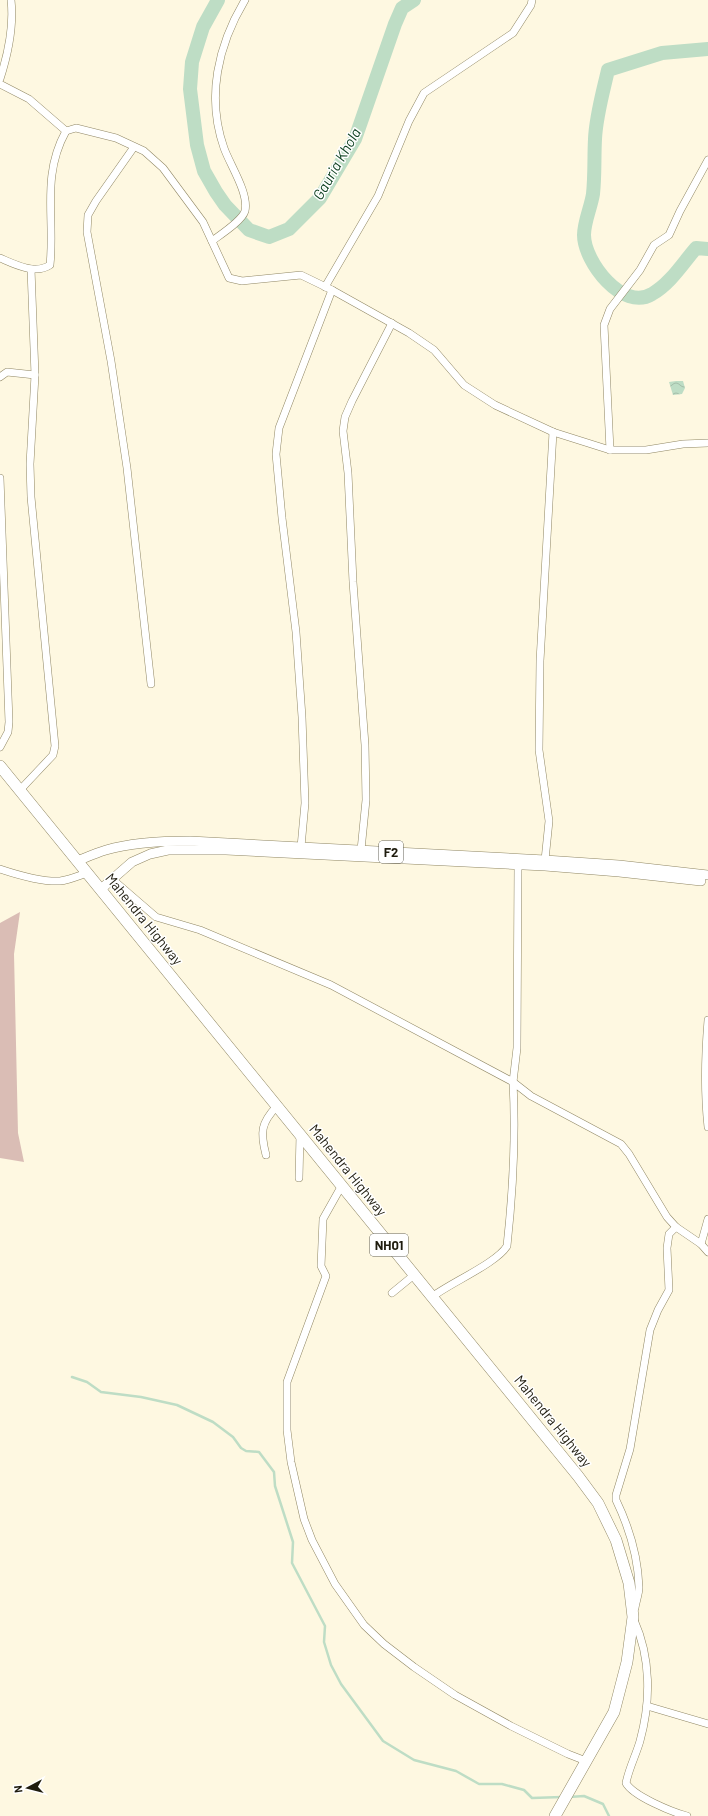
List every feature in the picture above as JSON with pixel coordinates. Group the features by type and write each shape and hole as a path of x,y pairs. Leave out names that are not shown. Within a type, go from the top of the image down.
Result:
{"highway":[{"name":"Mahendra Highway","path":"0,766 300,1134 341,1187 573,1470 598,1503 616,1540 629,1583 633,1617 627,1662 614,1712 555,1816"}],"main road":[{"name":"F2","path":"77,861 106,850 130,845 167,841 227,842 619,865 708,876"},
{"name":"F2","path":"101,889 132,862 150,854 168,850 226,850 518,865 618,872 708,882"}],"street":[{"path":"0,79 10,34 13,12 12,0"},
{"path":"212,241 231,227 245,213 246,202 224,147 215,109 216,72 226,38 245,0"},
{"path":"301,847 305,803 302,717 296,632 276,454 279,428 329,288 378,196 409,121 424,93 513,33 532,0"},
{"path":"0,84 29,99 66,131"},
{"path":"66,131 76,128 116,138 144,152 163,168 203,222 229,278 242,281 301,275 329,288 392,323 434,350 464,384 495,405 554,432 610,450 646,450 683,444 708,443"},
{"path":"0,258 20,267 31,269 46,268 50,265 50,182 55,159 66,131"},
{"path":"134,147 96,201 88,216 87,232 111,361 127,468 151,684"},
{"path":"610,450 604,325 610,309 640,270 654,245 669,235 680,211 708,160"},
{"path":"20,790 53,754 55,746 31,497 30,464 35,375 31,269"},
{"path":"361,850 366,800 365,745 353,582 348,473 343,431 345,417 352,401 392,323"},
{"path":"0,377 7,372 35,375"},
{"path":"545,860 549,821 539,750 540,661 554,432"},
{"path":"0,478 9,722 8,732 0,747"},
{"path":"432,1297 441,1290 477,1270 504,1251 507,1246 514,1165 515,1125 513,1082 517,1048 518,865"},
{"path":"0,869 33,878 58,881 68,880 87,874"},
{"path":"112,878 156,917 200,930 331,985 513,1082 542,1102 610,1137 621,1144 629,1154 667,1217 676,1228 701,1244 708,1252"},
{"path":"708,1020 705,1065 705,1094 708,1128"},
{"path":"266,1154 262,1141 263,1130 266,1118 277,1106"},
{"path":"299,1178 300,1134"},
{"path":"341,1187 323,1219 321,1266 326,1276 287,1382 287,1430 291,1462 304,1519 312,1540 335,1584 364,1625 384,1644 420,1672 455,1695 510,1726 586,1761"},
{"path":"701,1244 708,1219"},
{"path":"676,1228 669,1234 667,1248 669,1290 658,1310 650,1330 630,1449 616,1495 616,1500 630,1535 636,1564 639,1588 633,1617 642,1638 646,1663 647,1706 640,1740 626,1783 629,1788 639,1795 687,1816"},
{"path":"392,1293 414,1275"},
{"path":"647,1706 708,1724"}],"shaded area":[{"path":"20,912 14,954 18,1133 24,1162 0,1158 0,923"}],"water":[{"path":"683,381 685,388 682,394 673,395 669,382"}],"waterway":[{"name":"Gauria Khola","path":"218,0 203,27 192,62 190,89 197,145 204,171 225,205 249,230 269,237 289,229 320,198 355,139 402,8 414,0"},
{"name":"Gauria Khola","path":"708,49 662,53 608,70 597,122 593,194 584,235 586,246 591,258 607,281 618,290 629,296 641,298 652,294 665,285 696,248 708,249"},
{"path":"72,1377 87,1382 101,1392 141,1397 177,1405 213,1422 233,1437 241,1448 246,1451 259,1452 274,1472 275,1486 293,1542 292,1563 325,1626 324,1642 331,1665 341,1684 383,1741 414,1760 456,1771 479,1784 502,1784 524,1790 532,1798 562,1797"},
{"path":"569,1797 584,1796 603,1804 609,1816"}]}
